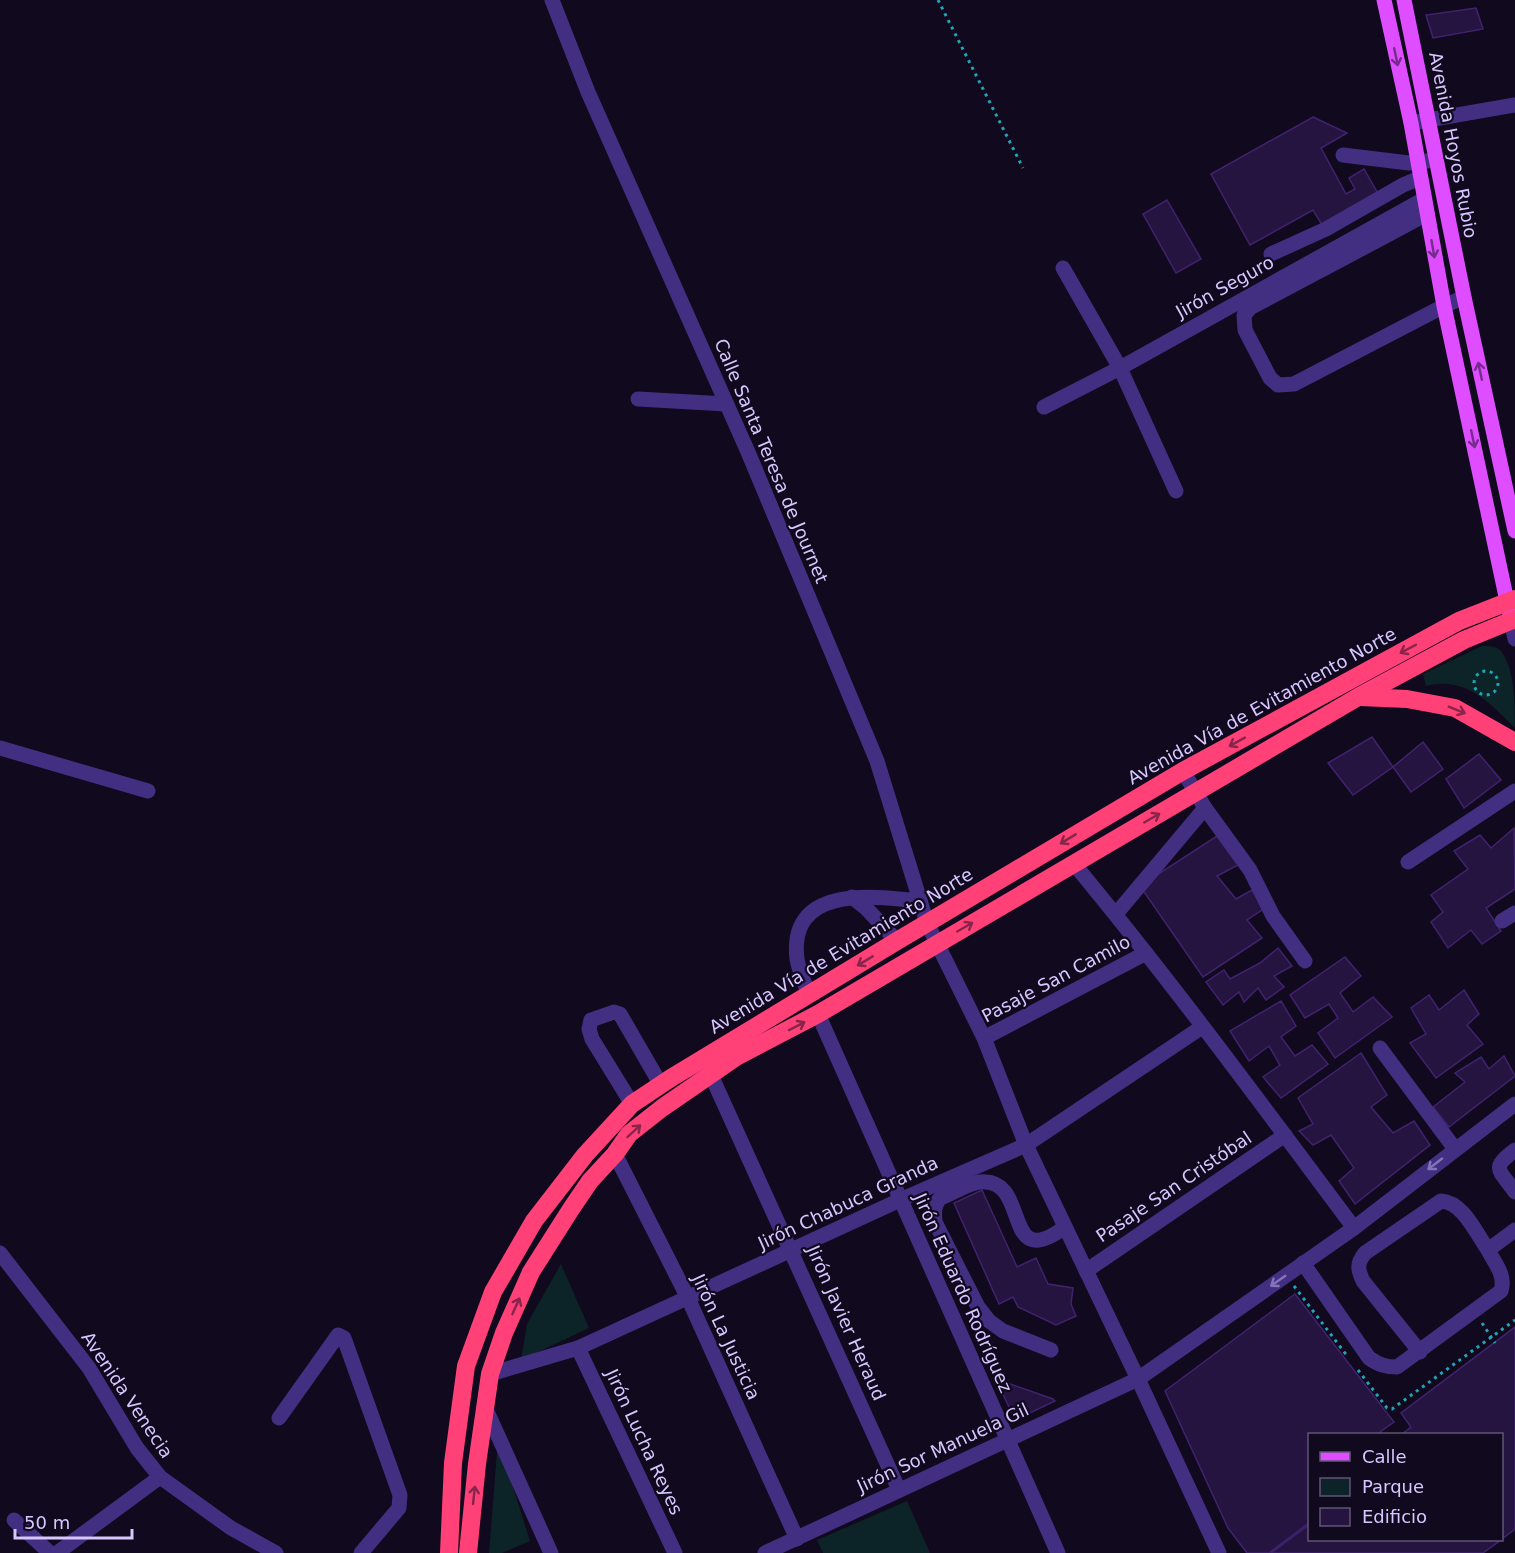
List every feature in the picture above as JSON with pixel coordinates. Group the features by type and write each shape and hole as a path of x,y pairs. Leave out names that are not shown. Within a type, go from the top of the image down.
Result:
{"highway":[{"name":"Avenida Vía de Evitamiento Norte","path":"468,1553 477,1464 490,1374 504,1333 531,1272 590,1180 615,1154 629,1134 662,1108 736,1057 818,1014 1074,864 1200,801 1358,697 1464,640 1512,610"},
{"name":"Avenida Vía de Evitamiento Norte","path":"449,1553 453,1462 466,1366 493,1292 534,1221 585,1155 632,1104 897,941 1183,771 1460,621 1512,610"},
{"path":"1358,697 1407,699 1455,708 1515,742"}],"main road":[{"name":"Avenida Hoyos Rubio","path":"1384,0 1411,123 1444,306 1512,610"},
{"name":"Avenida Hoyos Rubio","path":"1404,0 1464,297 1510,489 1515,531"}],"street":[{"name":"Calle Santa Teresa de Journet","path":"552,0 588,92 748,452 877,761 927,923 984,1038 1026,1145 1219,1553"},
{"path":"1411,123 1515,105"},
{"path":"1343,155 1419,171"},
{"path":"1271,254 1326,229 1403,184 1436,160"},
{"name":"Jirón Seguro","path":"1044,407 1120,368 1424,198"},
{"path":"1427,214 1250,308 1244,315 1245,330 1270,378 1278,385 1294,384 1464,297"},
{"path":"1063,268 1120,368 1176,491"},
{"path":"638,399 726,404"},
{"name":"Avenida Hoyos Rubio","path":"1512,610 1515,639"},
{"path":"0,748 148,790"},
{"path":"1183,771 1200,801 1250,870 1273,916 1305,961"},
{"path":"1408,862 1515,791"},
{"path":"1116,914 1200,801"},
{"path":"1074,864 1116,914 1354,1228"},
{"path":"809,995 797,961 798,934 804,920 815,909 831,901 852,897 873,896 920,901"},
{"path":"852,897 866,908 897,941"},
{"name":"Pasaje San Camilo","path":"984,1038 1146,953"},
{"path":"632,1104 592,1039 589,1029 591,1020 614,1012 620,1014 661,1085"},
{"name":"Jirón Eduardo Rodríguez","path":"818,1014 1058,1553"},
{"name":"Jirón Chabuca Granda","path":"490,1374 578,1348 900,1200 1026,1145 1202,1027"},
{"path":"1380,1048 1455,1149"},
{"name":"Jirón Javier Heraud","path":"711,1074 900,1490"},
{"name":"Jirón Sor Manuela Gil","path":"765,1553 1138,1379 1354,1228 1515,1104"},
{"name":"Pasaje San Cristóbal","path":"1086,1271 1285,1135"},
{"path":"1515,1150 1500,1161 1499,1165 1515,1192"},
{"name":"Jirón La Justicia","path":"615,1154 688,1298 797,1539"},
{"path":"1051,1350 1003,1331 989,1321 973,1296 935,1222 934,1212 940,1198 980,1182 1001,1188 1008,1195 1023,1233 1031,1241 1039,1242 1047,1239 1065,1227"},
{"path":"1303,1263 1370,1358 1386,1367 1397,1367 1420,1352 1501,1291 1502,1274 1457,1206 1441,1201 1371,1249 1359,1261 1358,1270 1363,1281 1420,1352"},
{"path":"1488,1250 1515,1230"},
{"name":"Avenida Venecia","path":"0,1253 88,1368 136,1448 160,1477 231,1528 276,1553"},
{"path":"279,1418 338,1335 345,1338 400,1495 399,1508 361,1553"},
{"name":"Jirón Lucha Reyes","path":"578,1348 675,1553"},
{"path":"485,1407 551,1553"},
{"path":"57,1553 160,1477"},
{"path":"14,1520 50,1553"}],"path":[{"path":"938,0 1023,168"},
{"path":"1485,672 1495,675 1497,680 1496,690 1492,694 1482,694 1474,687 1476,676 1485,672"},
{"path":"1496,1342 1492,1338 1515,1320"},
{"path":"1432,1380 1437,1387"}],"green space":[{"path":"1482,646 1500,650 1509,666 1513,687 1515,728 1486,701 1464,688 1440,684 1426,686 1423,674"},
{"path":"561,1264 589,1328 521,1360 527,1324"},
{"path":"498,1439 530,1541 502,1553 489,1553"},
{"path":"907,1501 930,1553 823,1553 817,1540"}],"building":[{"path":"1476,8 1483,29 1433,38 1426,15"},
{"path":"1313,117 1347,133 1321,148 1346,194 1355,189 1349,178 1364,169 1380,197 1324,228 1313,210 1250,245 1211,174"},
{"path":"1167,200 1201,259 1176,273 1143,214"},
{"path":"1372,737 1393,767 1353,795 1328,763"},
{"path":"1423,742 1443,769 1411,792 1393,767"},
{"path":"1479,754 1501,780 1464,808 1446,779"},
{"path":"1514,828 1515,889 1486,908 1501,931 1482,944 1471,930 1448,948 1431,922 1443,912 1431,895 1468,869 1454,851 1480,835 1491,848"},
{"path":"1220,834 1240,864 1217,876 1236,899 1252,890 1265,908 1247,920 1262,938 1203,977 1140,886"},
{"path":"1278,948 1292,966 1274,976 1284,987 1266,1000 1258,988 1244,1002 1239,992 1223,1005 1206,982 1224,970 1230,979 1260,963"},
{"path":"1345,957 1361,976 1340,993 1353,1012 1373,997 1392,1017 1335,1058 1318,1033 1338,1018 1329,1004 1305,1018 1290,995"},
{"path":"1464,990 1479,1014 1467,1025 1483,1044 1436,1078 1410,1043 1426,1034 1411,1008 1429,995 1439,1010"},
{"path":"1281,1001 1296,1026 1281,1037 1295,1056 1312,1045 1328,1064 1281,1098 1263,1077 1280,1065 1269,1046 1249,1061 1230,1031"},
{"path":"1361,1053 1387,1095 1371,1107 1393,1133 1414,1121 1430,1145 1355,1204 1339,1181 1354,1168 1331,1135 1313,1145 1299,1131 1313,1124 1298,1098"},
{"path":"1504,1056 1515,1076 1449,1127 1433,1107 1465,1082 1455,1073 1481,1057 1489,1069"},
{"path":"982,1190 1017,1267 1036,1258 1048,1284 1073,1288 1071,1304 1076,1316 1056,1325 1018,1307 1013,1297 999,1304 954,1203"},
{"path":"1295,1294 1394,1422 1378,1433 1308,1433 1308,1524 1269,1553 1247,1553 1228,1528 1165,1391"},
{"path":"1515,1327 1515,1529 1503,1538 1503,1433 1403,1433 1411,1427 1401,1413"},
{"path":"996,1379 1053,1399 1055,1401 1015,1420"},
{"path":"1308,1525 1308,1541 1500,1541 1483,1553 1271,1553"}]}
